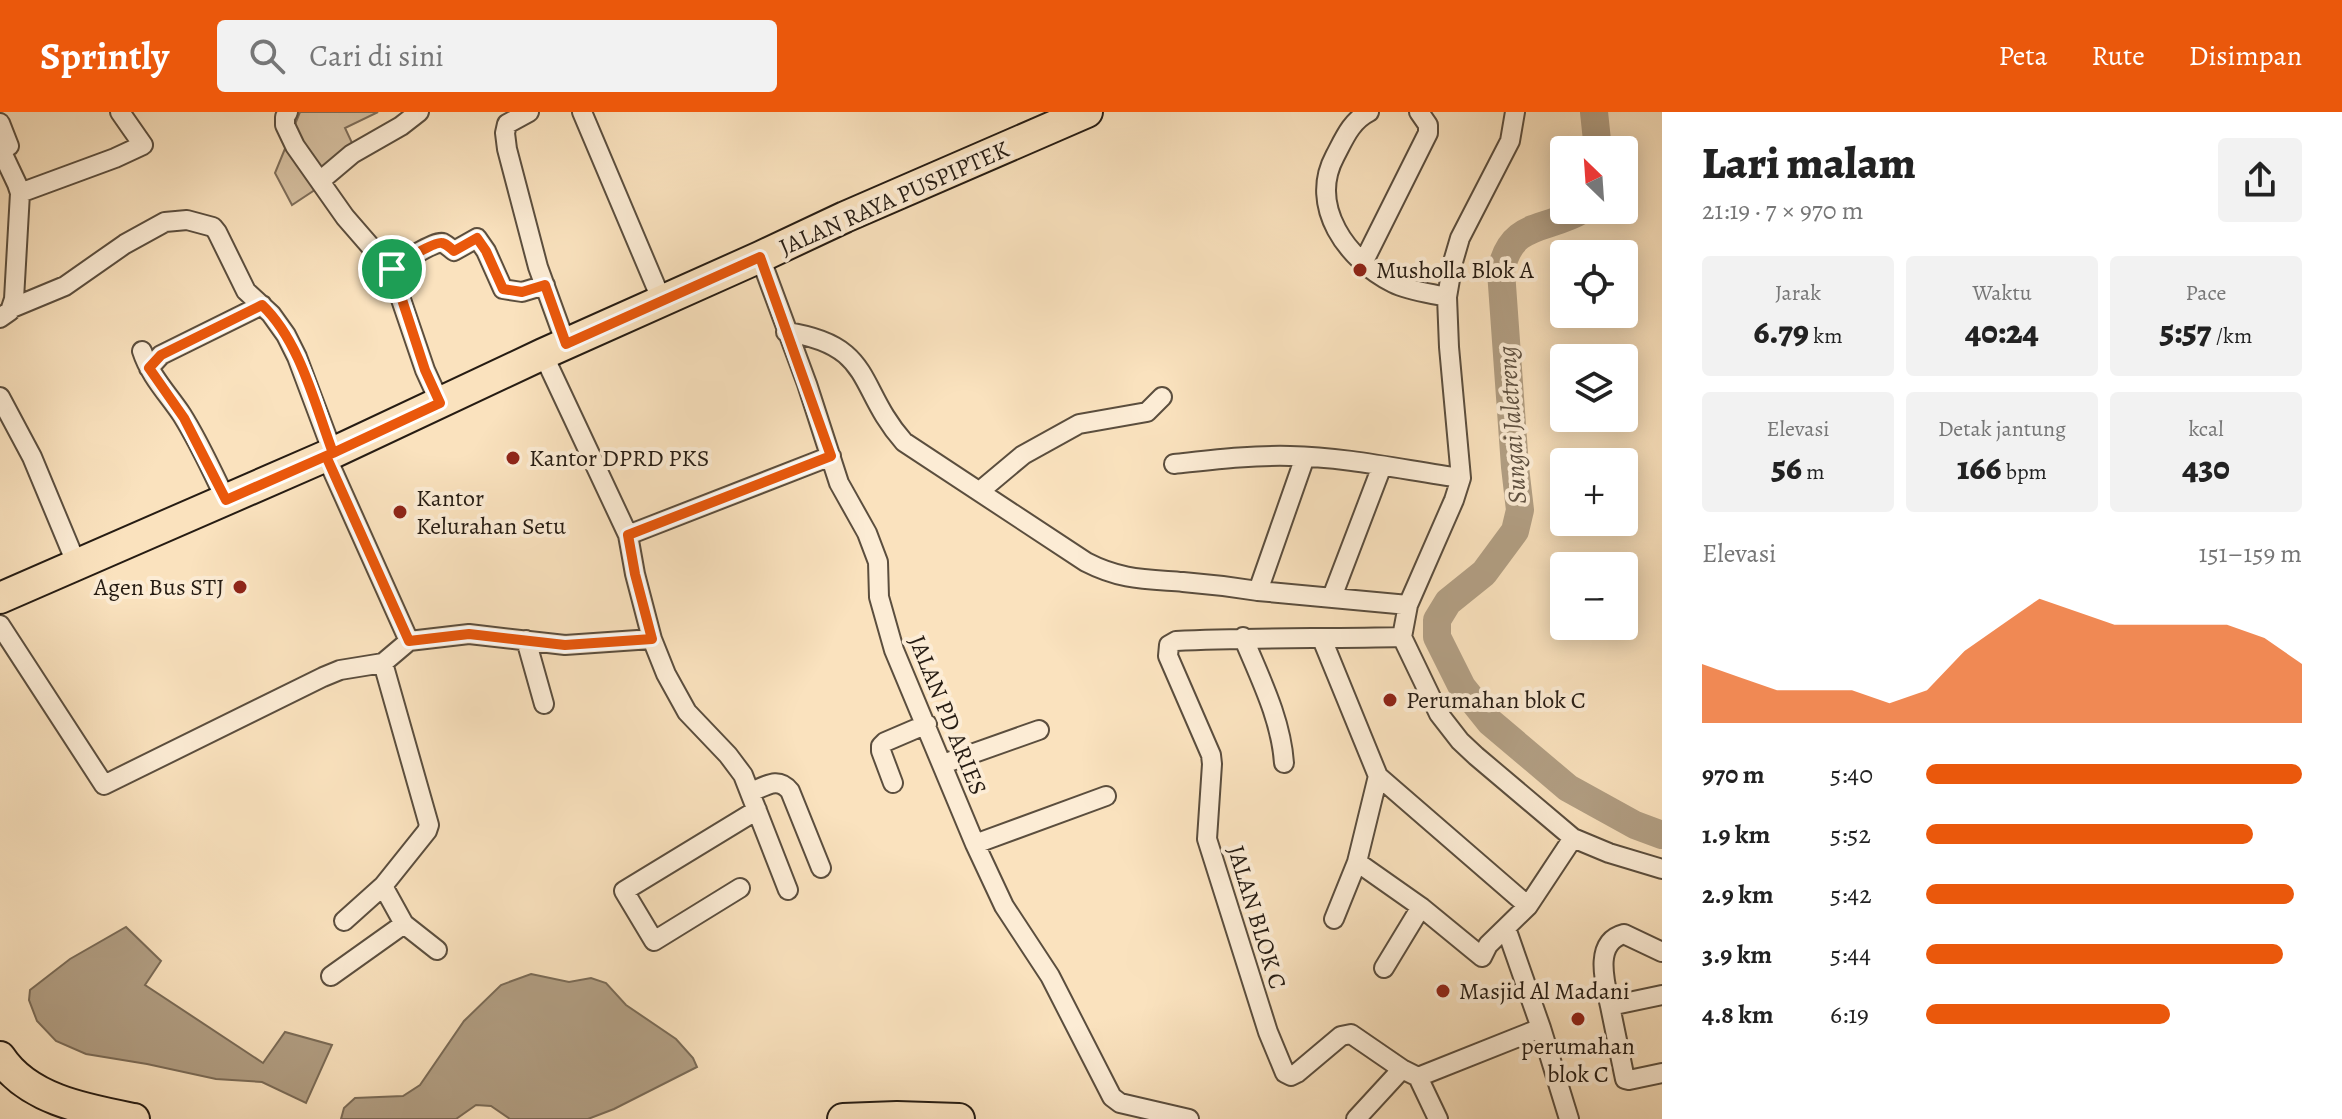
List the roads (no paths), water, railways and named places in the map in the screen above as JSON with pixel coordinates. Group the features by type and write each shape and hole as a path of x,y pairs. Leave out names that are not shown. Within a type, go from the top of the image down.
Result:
{"main road":[{"name":"JALAN RAYA PUSPIPTEK","path":"0,598 330,455 845,217 1083,113"},
{"path":"0,1057 20,1078 62,1101 92,1111 134,1119"},
{"path":"843,1119 959,1119"}],"street":[{"path":"20,193 143,145 120,112"},
{"path":"288,112 285,119 289,136 345,217 391,270 425,370 440,403"},
{"path":"320,181 352,154 419,112"},
{"path":"529,112 507,124 505,141 545,285 555,349 628,535 652,639 666,674 687,712 736,764 754,801 788,890"},
{"path":"582,112 662,301"},
{"path":"1369,112 1353,123 1331,164 1326,186 1327,206 1336,230 1363,263 1396,284 1447,297"},
{"path":"1363,263 1428,133 1426,120 1419,112"},
{"path":"1515,112 1510,141 1460,238 1447,297 1461,478 1408,605 1402,637 1439,714 1476,756 1573,838 1662,869"},
{"path":"0,123 3,149 20,193 15,282 6,313"},
{"path":"6,313 65,286 153,227 181,219 215,228 246,291 276,320 291,346 330,455 409,641"},
{"path":"391,270 436,243 443,243 454,251 477,238 503,289 522,292 545,285"},
{"name":"JALAN PD ARIES","path":"760,257 844,496 867,533 878,562 879,597 894,650 1004,906 1050,976 1112,1097 1120,1103 1189,1119"},
{"path":"226,500 184,418 146,359 161,355 262,305"},
{"path":"786,332 810,336 843,351 863,374 887,420 904,442 1101,570 1133,579 1408,605"},
{"path":"0,397 32,457 77,565"},
{"path":"980,491 1023,455 1079,424 1147,412 1162,397"},
{"path":"628,535 831,456"},
{"path":"1174,464 1225,458 1305,457 1461,478"},
{"path":"1258,591 1305,457"},
{"path":"1332,597 1382,466"},
{"path":"0,625 104,785 323,677 340,670 383,663 409,641 469,634 565,645 652,639"},
{"path":"1243,637 1278,725 1284,763"},
{"name":"JALAN BLOK C","path":"1402,637 1243,637 1176,641 1169,645 1168,656 1211,755 1207,839 1268,1032 1285,1073 1291,1076 1297,1073 1341,1036 1348,1034 1410,1073"},
{"path":"1322,639 1378,776 1528,906"},
{"path":"526,640 544,704"},
{"path":"344,921 383,886 429,825 383,663"},
{"path":"893,783 881,746 927,724"},
{"path":"943,764 1039,730"},
{"path":"1334,919 1357,862 1378,776"},
{"path":"740,888 654,941 624,891 777,782 790,791 821,868"},
{"path":"975,844 1106,796"},
{"path":"1357,862 1421,907 1482,957 1488,945 1528,906 1573,838"},
{"path":"383,886 404,924 437,950"},
{"path":"1384,968 1421,907"},
{"path":"331,976 404,924"},
{"path":"1506,928 1569,1119"},
{"path":"1662,952 1630,936 1618,935 1605,952 1604,978 1625,1079 1662,1073"},
{"path":"1610,1006 1662,995"},
{"path":"1356,1119 1410,1073 1541,1028"},
{"path":"1410,1073 1438,1119"}],"waterway":[{"name":"Sungai Jaletreng","path":"1594,112 1597,136"},
{"name":"Sungai Jaletreng","path":"1550,223 1532,229 1513,243 1501,271 1520,510 1515,531 1484,573 1448,602 1437,620 1437,637 1462,687 1490,722 1568,788 1635,825 1662,835"}],"place":[{"name":"Musholla Blok A","path":"1360,270"},
{"name":"Kantor DPRD PKS","path":"513,458"},
{"name":"Kantor Kelurahan Setu","path":"400,512"},
{"name":"Agen Bus STJ","path":"240,587"},
{"name":"Perumahan blok C","path":"1390,700"},
{"name":"Masjid Al Madani","path":"1443,991"},
{"name":"perumahan blok C","path":"1578,1019"}]}
